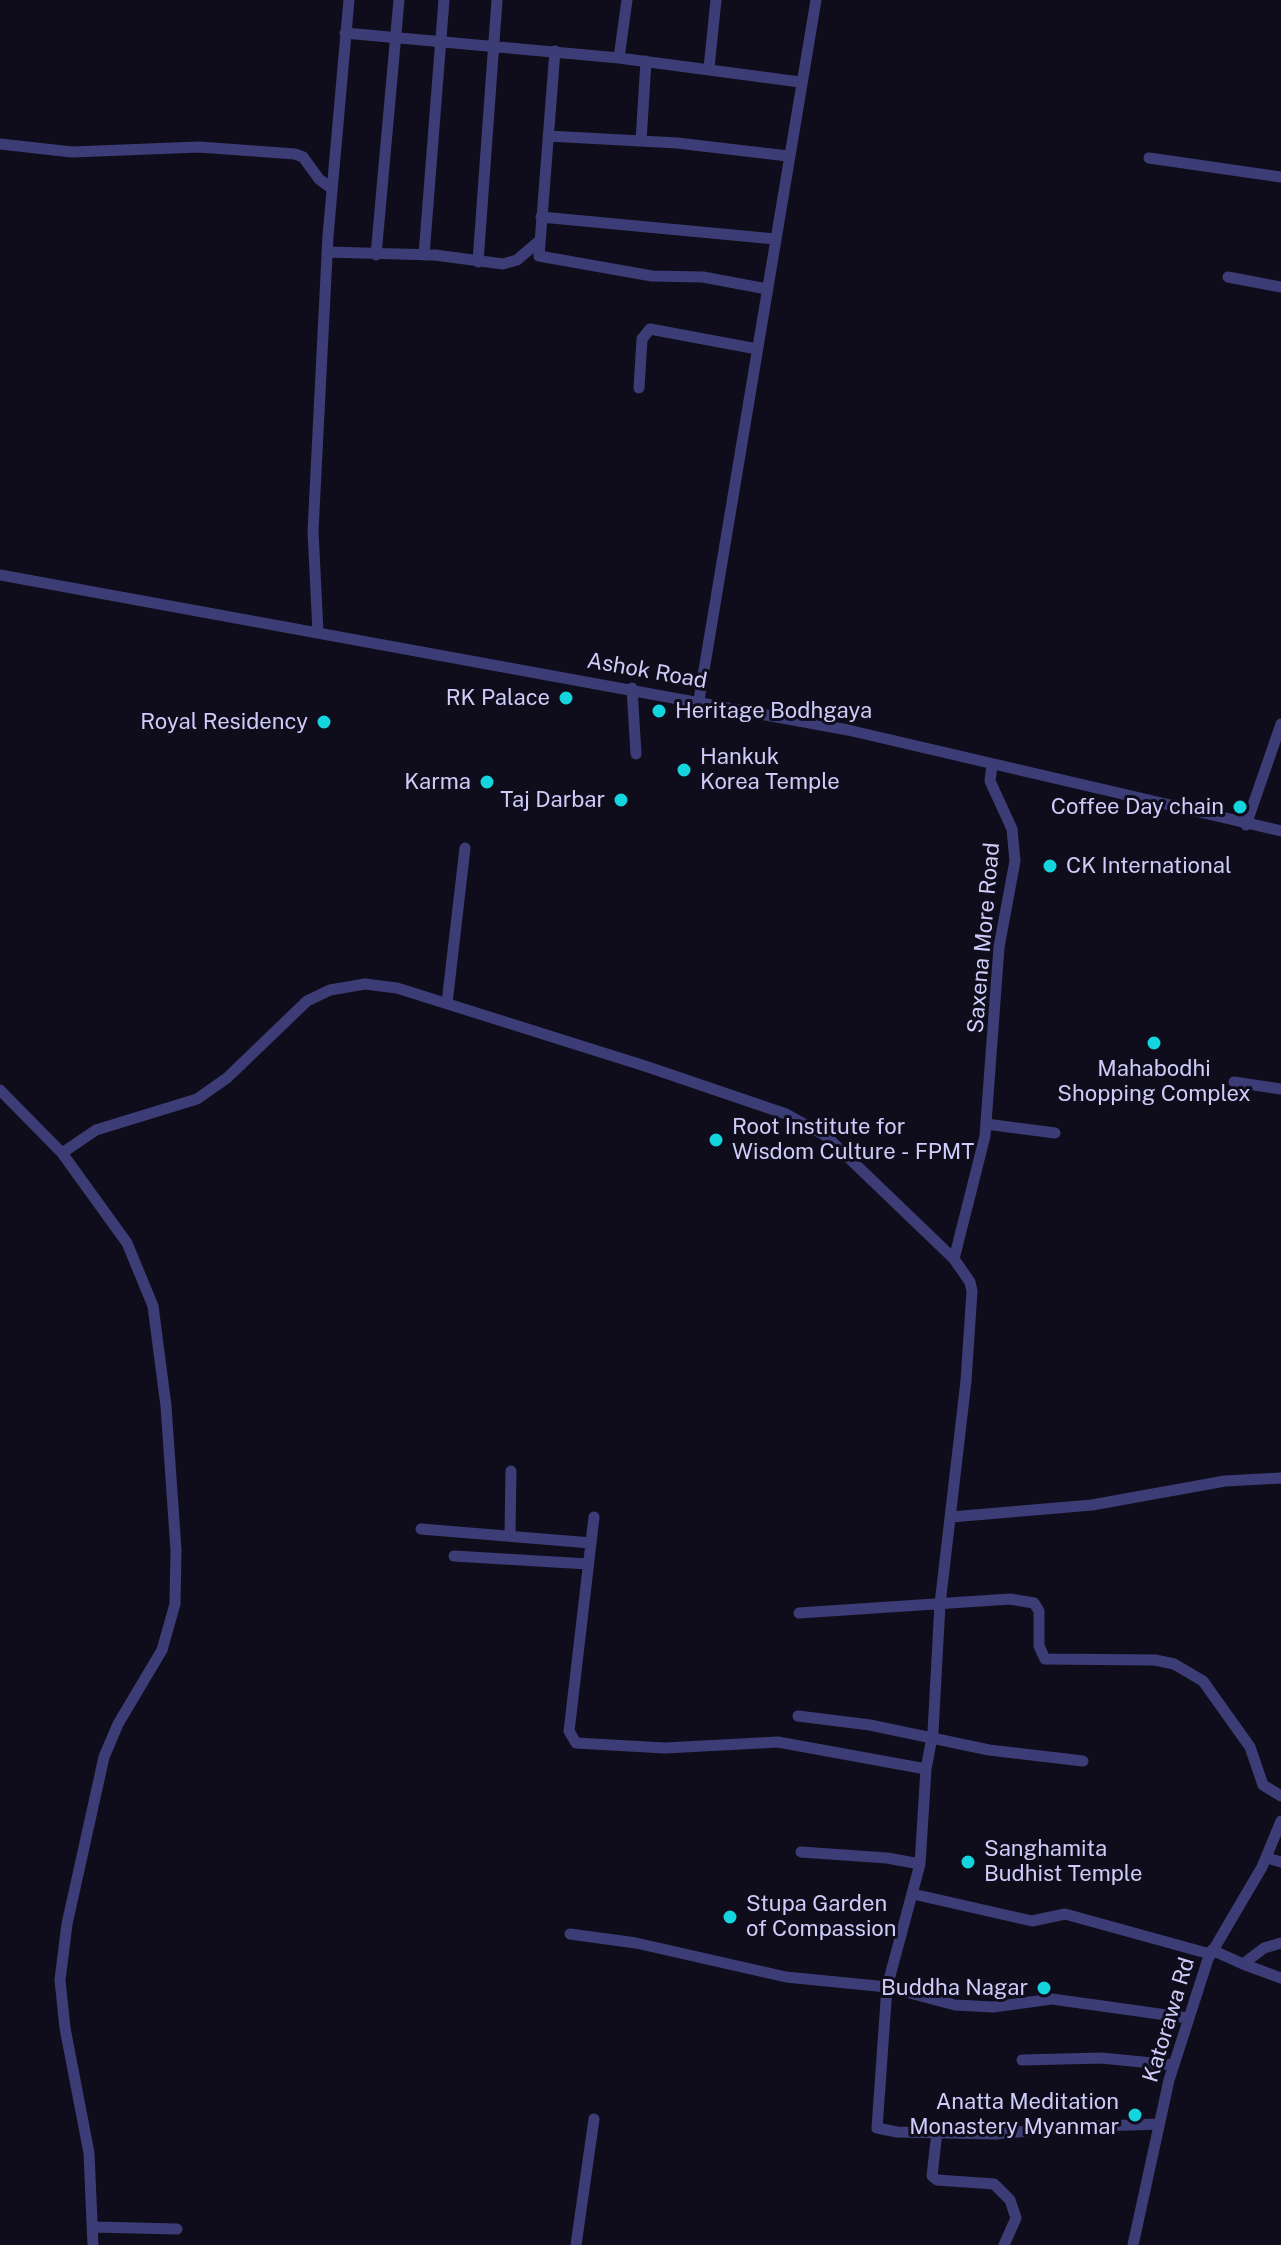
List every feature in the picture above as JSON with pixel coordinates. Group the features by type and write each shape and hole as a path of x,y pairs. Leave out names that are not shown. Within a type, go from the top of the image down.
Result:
{"street":[{"path":"318,632 313,531 331,188 349,0"},
{"path":"376,255 399,0"},
{"path":"424,255 444,0"},
{"path":"478,262 497,0"},
{"path":"619,58 627,0"},
{"path":"709,68 716,0"},
{"path":"699,700 816,0"},
{"path":"345,33 555,51 709,68 800,82"},
{"path":"555,51 539,256 558,262 652,276 703,277 767,289"},
{"path":"641,141 646,61"},
{"path":"548,136 641,141 788,156"},
{"path":"0,144 72,152 199,147 295,154 303,157 319,179 331,188"},
{"path":"1149,158 1281,177"},
{"path":"541,217 775,239"},
{"path":"327,252 424,255 511,263 538,242"},
{"path":"1228,277 1281,287"},
{"path":"639,388 642,339 650,329 757,349"},
{"name":"Ashok Road","path":"0,575 699,700 848,730 1281,831"},
{"path":"632,688 636,754"},
{"path":"1246,825 1281,724"},
{"name":"Saxena More Road","path":"954,1259 976,1181 986,1124 999,947 1015,861 1012,829 990,781 992,765"},
{"path":"447,1003 465,848"},
{"path":"62,1153 96,1130 181,1105 213,1089 316,995 347,986 378,984 447,1003 767,1107 814,1127 954,1259 970,1282 972,1291 940,1604 920,1864 887,1987 877,2128 1022,2133 1071,2127 1159,2124"},
{"path":"1234,1082 1281,1089"},
{"path":"2,1095 62,1153 122,1233 150,1294 162,1359 177,1568 175,1604 167,1638 104,1757 64,1939 61,1997 86,2133 93,2245"},
{"path":"986,1124 1055,1133"},
{"path":"510,1536 511,1471"},
{"path":"951,1517 1092,1505 1225,1481 1281,1478"},
{"path":"594,1517 569,1731 576,1743 665,1748 778,1742 926,1769"},
{"path":"421,1529 591,1543"},
{"path":"454,1556 588,1564"},
{"path":"799,1613 1022,1599 1034,1603 1039,1611 1039,1646 1045,1659 1155,1660 1189,1671 1203,1681 1243,1735 1263,1785 1281,1796"},
{"path":"798,1716 932,1737 989,1750 1083,1761"},
{"name":"Katorawa Rd","path":"1133,2245 1173,2065 1211,1952 1267,1858 1281,1821"},
{"path":"801,1852 878,1857 920,1864"},
{"path":"1267,1858 1281,1862"},
{"path":"913,1894 1022,1920 1065,1914 1211,1952 1281,1978"},
{"path":"570,1934 636,1943 786,1977 887,1987 955,2005 993,2007 1052,1999 1188,2018"},
{"path":"1243,1964 1264,1948 1281,1943"},
{"path":"1022,2060 1101,2058 1173,2065"},
{"path":"576,2245 594,2119"},
{"path":"937,2132 932,2176 937,2180 994,2184 1010,2200 1016,2218 1004,2245"},
{"path":"93,2227 177,2229"}],"place":[{"name":"RK Palace","path":"566,698"},
{"name":"Heritage Bodhgaya","path":"659,711"},
{"name":"Royal Residency","path":"324,722"},
{"name":"Hankuk Korea Temple","path":"684,770"},
{"name":"Karma","path":"487,782"},
{"name":"Taj Darbar","path":"621,800"},
{"name":"Coffee Day chain","path":"1240,807"},
{"name":"CK International","path":"1050,866"},
{"name":"Mahabodhi Shopping Complex","path":"1154,1043"},
{"name":"Root Institute for Wisdom Culture - FPMT","path":"716,1140"},
{"name":"Sanghamita Budhist Temple","path":"968,1862"},
{"name":"Stupa Garden of Compassion","path":"730,1917"},
{"name":"Buddha Nagar","path":"1044,1988"},
{"name":"Anatta Meditation Monastery Myanmar","path":"1135,2115"}]}
